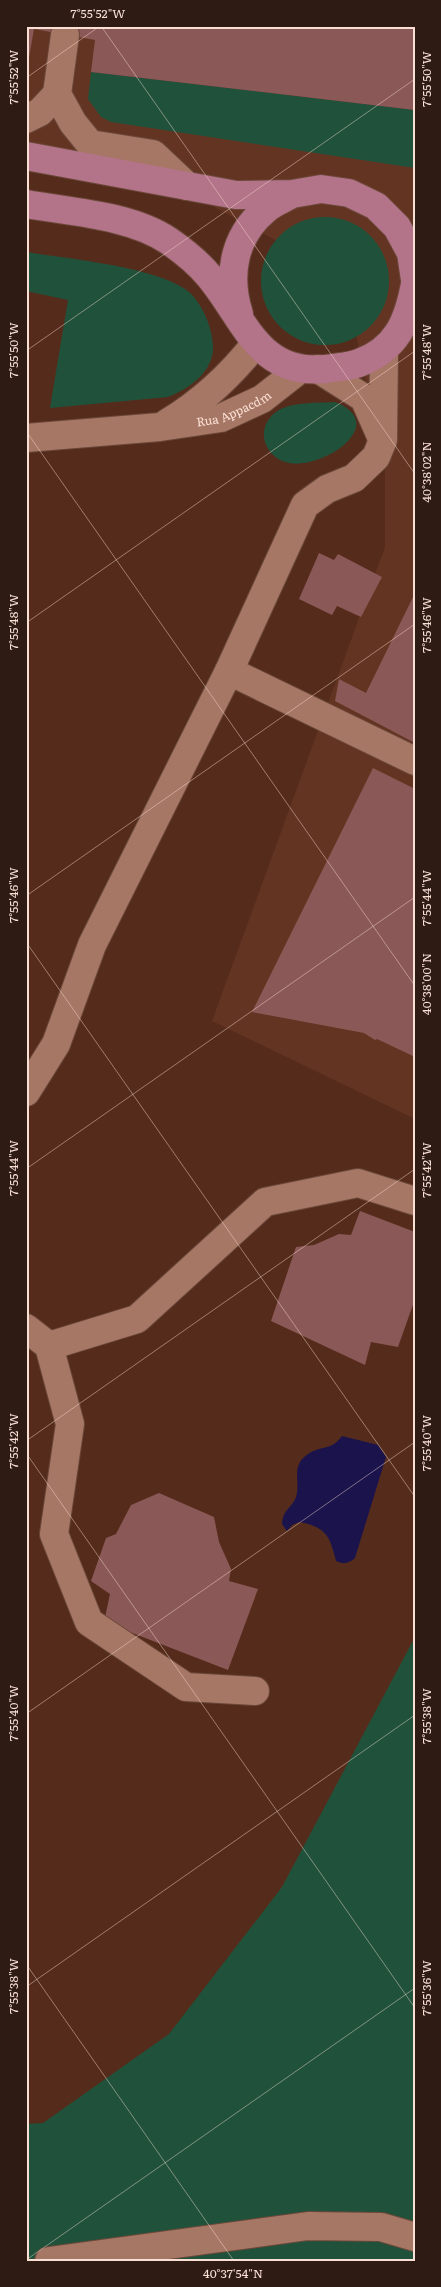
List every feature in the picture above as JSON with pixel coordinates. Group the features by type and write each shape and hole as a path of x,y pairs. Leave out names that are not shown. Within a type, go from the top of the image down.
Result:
{"main road":[{"path":"26,156 236,195 292,194 321,189 350,193 376,206 415,217"},
{"path":"249,333 232,292 234,262 245,232 265,209 292,194"},
{"path":"26,204 134,224 169,241 208,275 249,333 278,360 308,369 349,366 376,357 398,336 410,312 415,284"},
{"path":"376,206 397,227 411,253 415,280"}],"street":[{"path":"26,119 40,112 57,94 65,35"},
{"path":"57,94 72,122 90,144 153,154 187,186"},
{"name":"Rua Appacdm","path":"160,427 189,410 235,370 249,333"},
{"path":"26,1092 56,1044 92,945 229,670 304,504 327,489 354,478 376,457 383,440 398,336"},
{"path":"308,369 364,398 383,440"},
{"name":"Rua Appacdm","path":"26,438 160,427 221,418 262,399 308,369"},
{"path":"229,670 415,761"},
{"path":"50,1346 137,1319 265,1202 358,1183 415,1201"},
{"path":"26,1328 50,1346 70,1424 54,1534 89,1622 186,1687 255,1690"},
{"path":"48,2261 308,2226 381,2227 415,2237"}],"shaded area":[{"path":"26,26 415,26 415,1119 212,1021 385,547 385,471 352,315 292,249 138,166 26,141"},
{"path":"342,1436 378,1445 386,1457 355,1558 344,1563 336,1561 329,1539 321,1530 299,1522 292,1525 287,1531 282,1524 284,1515 296,1497 299,1464 308,1454 334,1444"}],"green space":[{"path":"91,72 415,110 415,168 111,122 101,117 88,99"},
{"path":"325,217 338,218 350,222 361,227 371,235 379,245 384,256 388,268 388,294 384,306 379,317 371,327 361,335 350,340 338,344 325,345 312,344 300,340 289,335 279,327 271,317 266,306 262,294 261,281 262,268 266,256 271,245 279,235 289,227 300,222 312,218"},
{"path":"26,252 131,269 170,281 185,289 197,300 209,325 213,350 208,366 190,385 168,397 50,408 68,300 26,291"},
{"path":"335,402 350,411 356,422 354,433 346,443 333,453 318,460 289,463 280,460 267,448 264,440 266,424 271,416 279,410 299,404"},
{"path":"415,1637 415,2261 26,2261 26,2124 43,2123 169,2034 282,1887"}],"building":[{"path":"26,26 415,26 415,110 91,72 95,40 34,29 28,63 26,62"},
{"path":"319,553 334,560 338,554 382,577 361,617 337,606 332,615 299,599"},
{"path":"415,593 415,743 335,701 339,679 366,693"},
{"path":"373,768 415,789 415,1057 377,1039 375,1040 364,1033 252,1012"},
{"path":"360,1211 415,1232 415,1299 398,1347 371,1342 365,1365 271,1321 296,1247 314,1245 339,1234 351,1235"},
{"path":"159,1493 214,1517 219,1542 231,1569 229,1581 258,1589 228,1670 104,1622 110,1594 91,1581 106,1538 116,1534 131,1505"}]}
